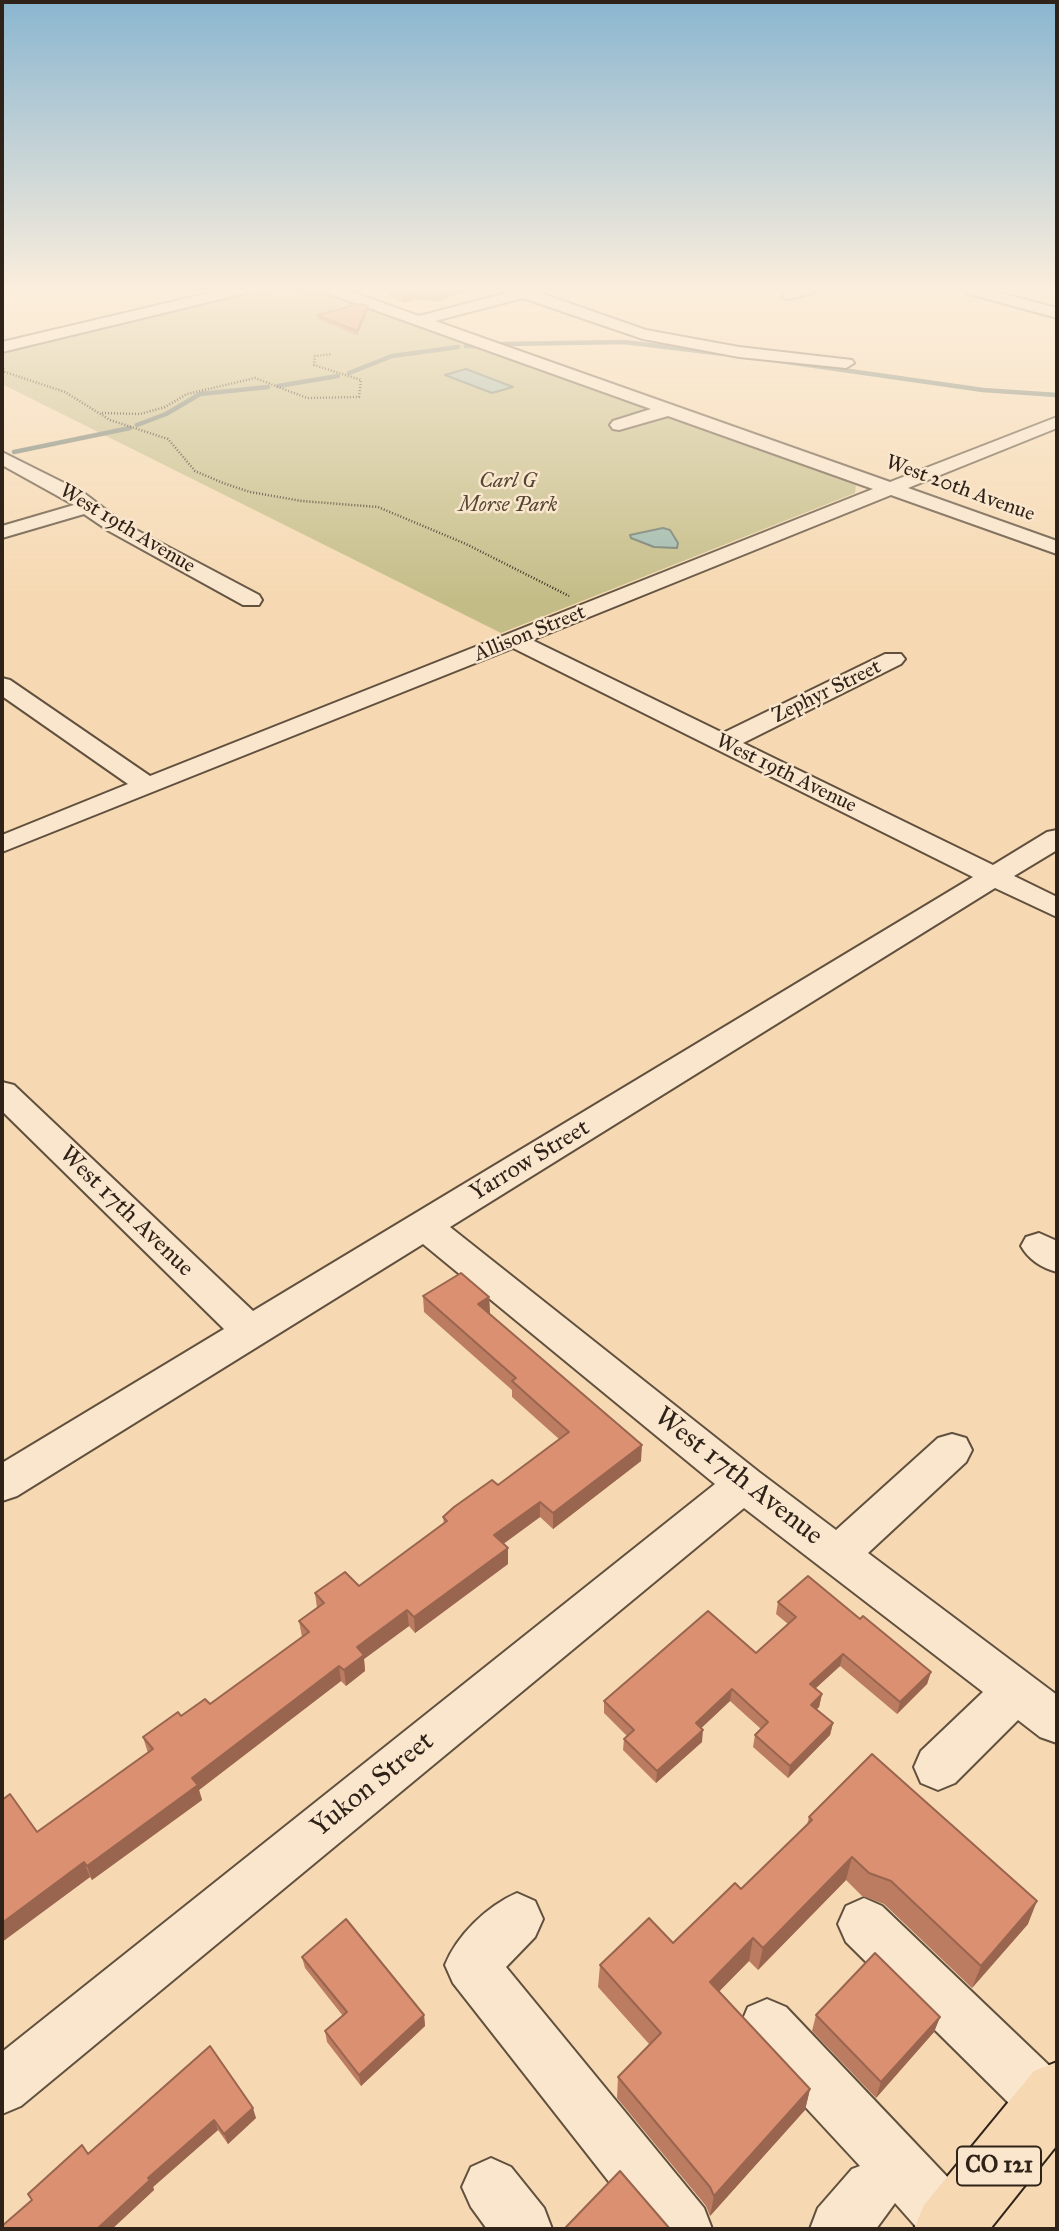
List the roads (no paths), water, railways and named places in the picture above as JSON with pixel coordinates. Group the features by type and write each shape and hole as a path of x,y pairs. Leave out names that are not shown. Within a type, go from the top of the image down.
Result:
{"main road":[{"name":"CO 121","path":"951,2226 1053,2098"}],"street":[{"name":"West 20th Avenue","path":"623,394 1057,548"},
{"path":"601,416 648,403"},
{"path":"620,425 668,410"},
{"name":"Allison Street","path":"2,844 1057,422"},
{"path":"1017,438 1057,443"},
{"name":"West 19th Avenue","path":"2,458 77,497 116,527 251,600"},
{"path":"2,532 87,507"},
{"name":"West 19th Avenue","path":"515,640 1057,908"},
{"name":"Zephyr Street","path":"723,743 893,659"},
{"path":"2,685 146,785"},
{"name":"Yarrow Street","path":"2,1482 1057,838"},
{"name":"West 17th Avenue","path":"2,1093 250,1331"},
{"name":"West 17th Avenue","path":"424,1226 744,1484 1043,1704"},
{"path":"837,1555 952,1450"},
{"name":"Yukon Street","path":"2,2087 744,1484"},
{"path":"938,1767 1043,1704"},
{"path":"517,1919 471,1965 683,2229"},
{"path":"864,1924 1053,2098"},
{"path":"767,2026 951,2226"}],"waterway":[{"path":"137,425 166,414 200,394"},
{"path":"1044,394 1057,395"},
{"path":"14,452 130,428"}],"park label":[{"name":"Carl G Morse Park","path":"508,494"}]}
